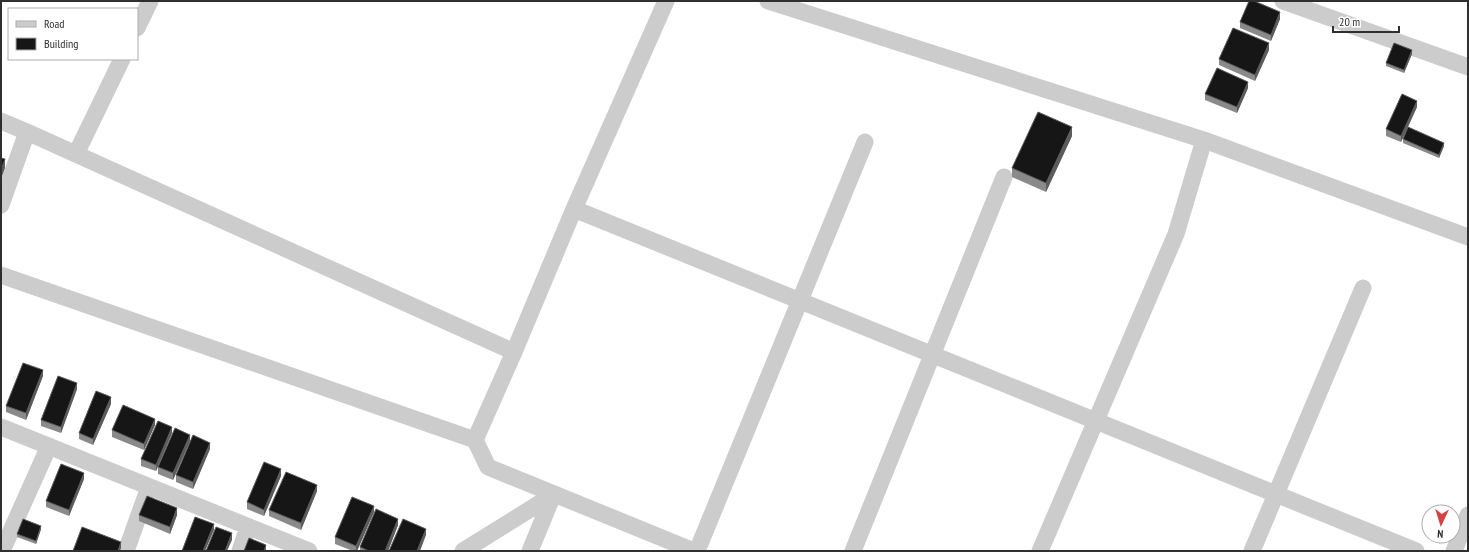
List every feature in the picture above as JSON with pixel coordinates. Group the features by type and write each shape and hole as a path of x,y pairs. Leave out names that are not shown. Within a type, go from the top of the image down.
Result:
{"street":[{"path":"138,26 150,1"},
{"path":"475,440 574,209 666,1"},
{"path":"768,1 1204,140 1468,237"},
{"path":"1283,1 1468,67"},
{"path":"76,154 122,60"},
{"path":"1,121 514,352"},
{"path":"1,205 27,132"},
{"path":"1040,551 1176,234 1204,140"},
{"path":"1,275 475,440 488,467 696,551 865,142"},
{"path":"853,551 1004,177"},
{"path":"574,209 1416,551"},
{"path":"1252,551 1363,288"},
{"path":"1,427 309,551"},
{"path":"2,551 49,446"},
{"path":"126,551 149,487"},
{"path":"463,551 553,494"},
{"path":"530,551 553,494"},
{"path":"1454,551 1468,516"},
{"path":"240,551 248,527"}],"building":[{"path":"1249,1 1254,1 1280,12 1271,35 1240,22"},
{"path":"1233,28 1269,43 1255,75 1219,59"},
{"path":"1394,43 1412,50 1404,70 1386,63"},
{"path":"1217,68 1248,82 1237,107 1205,94"},
{"path":"1402,94 1417,101 1401,136 1386,129"},
{"path":"1038,112 1072,127 1046,183 1012,168"},
{"path":"1408,127 1444,143 1439,155 1403,139"},
{"path":"1,158 5,159 1,170"},
{"path":"23,363 43,370 26,413 6,406"},
{"path":"58,376 77,383 61,427 41,420"},
{"path":"96,391 111,397 93,439 79,433"},
{"path":"123,405 155,419 144,444 112,430"},
{"path":"158,421 172,427 156,465 141,459"},
{"path":"175,428 190,435 173,473 158,467"},
{"path":"193,435 210,443 193,482 176,475"},
{"path":"264,462 281,469 264,510 247,502"},
{"path":"61,464 84,473 69,510 46,501"},
{"path":"286,472 317,485 301,523 269,510"},
{"path":"147,496 177,508 170,527 139,515"},
{"path":"352,497 374,506 356,546 335,537"},
{"path":"376,509 398,519 385,551 369,551 360,547"},
{"path":"195,517 214,524 203,551 182,551"},
{"path":"23,519 41,526 36,541 17,534"},
{"path":"403,519 426,529 417,551 389,551"},
{"path":"82,527 121,542 118,551 73,551"},
{"path":"216,527 232,533 225,551 206,551"},
{"path":"249,538 266,545 264,551 244,551"}]}
